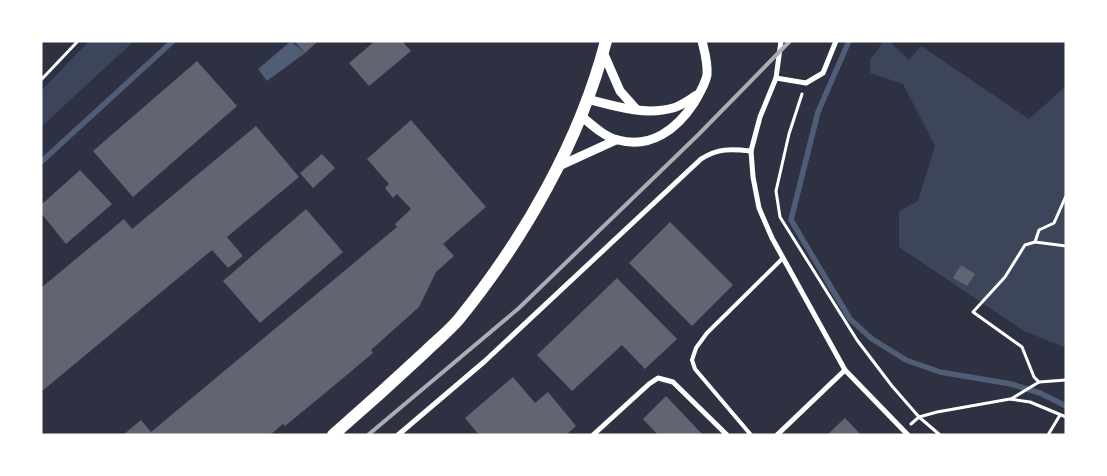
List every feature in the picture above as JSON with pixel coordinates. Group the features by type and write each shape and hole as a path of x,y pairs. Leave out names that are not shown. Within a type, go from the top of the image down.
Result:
{"main road":[{"path":"333,435 378,397 458,320 500,264 557,167 587,99 604,47"}],"street":[{"path":"580,115 616,140 636,143 653,139 672,129 686,114 700,93 706,77 707,62 702,41"},
{"path":"781,41 776,78 760,117 751,151 753,177 759,208 783,258 845,370 908,435"},
{"path":"776,78 806,83 822,73 836,41"},
{"path":"604,47 620,91 636,110"},
{"path":"587,99 636,110 655,111 674,108 700,93"},
{"path":"557,167 616,140"},
{"path":"398,435 485,361 701,159 711,152 724,149 751,151"},
{"path":"778,435 845,370"},
{"path":"593,435 658,378 673,382 727,435"}],"lane":[{"path":"751,435 695,369 692,360 696,348 707,333 783,258"}],"path":[{"path":"41,80 78,41"},
{"path":"806,83 789,134 776,191 780,217 857,340 892,386 919,417 940,435"},
{"path":"1035,242 1039,230 1054,223 1066,196"},
{"path":"1039,382 1034,376 1022,347 973,312 1005,278 1024,245 1035,242 1066,246"},
{"path":"919,417 1010,399 1039,382 1066,380"},
{"path":"1010,399 1030,402 1066,417"},
{"path":"1048,435 1060,415"}],"shaded area":[{"path":"89,41 134,41 41,127 41,91"},
{"path":"291,41 305,53 267,81 258,69"},
{"path":"884,41 889,41 909,60 921,46 1029,119 1066,86 1066,348 1024,331 899,247 899,211 918,201 935,146 903,84 870,73 870,60"}],"building":[{"path":"294,41 318,41 305,53"},
{"path":"375,41 402,41 411,51 369,86 349,63"},
{"path":"197,61 237,106 133,197 93,151"},
{"path":"411,120 486,207 443,244 454,256 436,272 419,307 371,350 373,353 285,426 283,424 270,435 123,435 141,420 151,432 397,227 395,224 411,209 397,194 393,198 385,188 389,184 367,159"},
{"path":"256,126 299,177 227,237 243,256 228,268 212,250 41,392 41,288 124,219 132,229"},
{"path":"322,154 335,168 313,188 300,173"},
{"path":"80,170 112,204 66,244 41,213 41,205"},
{"path":"306,209 343,252 260,323 223,281"},
{"path":"670,222 733,285 692,326 629,263"},
{"path":"961,265 975,274 967,286 953,278"},
{"path":"617,278 677,339 645,369 622,345 572,391 537,355"},
{"path":"513,377 535,403 548,392 576,426 566,435 479,435 465,418"},
{"path":"666,396 703,435 658,435 643,419"},
{"path":"845,418 861,435 827,435"}],"waterway":[{"path":"41,162 173,41"},
{"path":"849,41 818,112 791,220 850,319 872,339 906,360 940,372 1011,384 1040,393 1066,406"}],"railway":[{"path":"368,435 519,308 698,135 790,41"}]}
